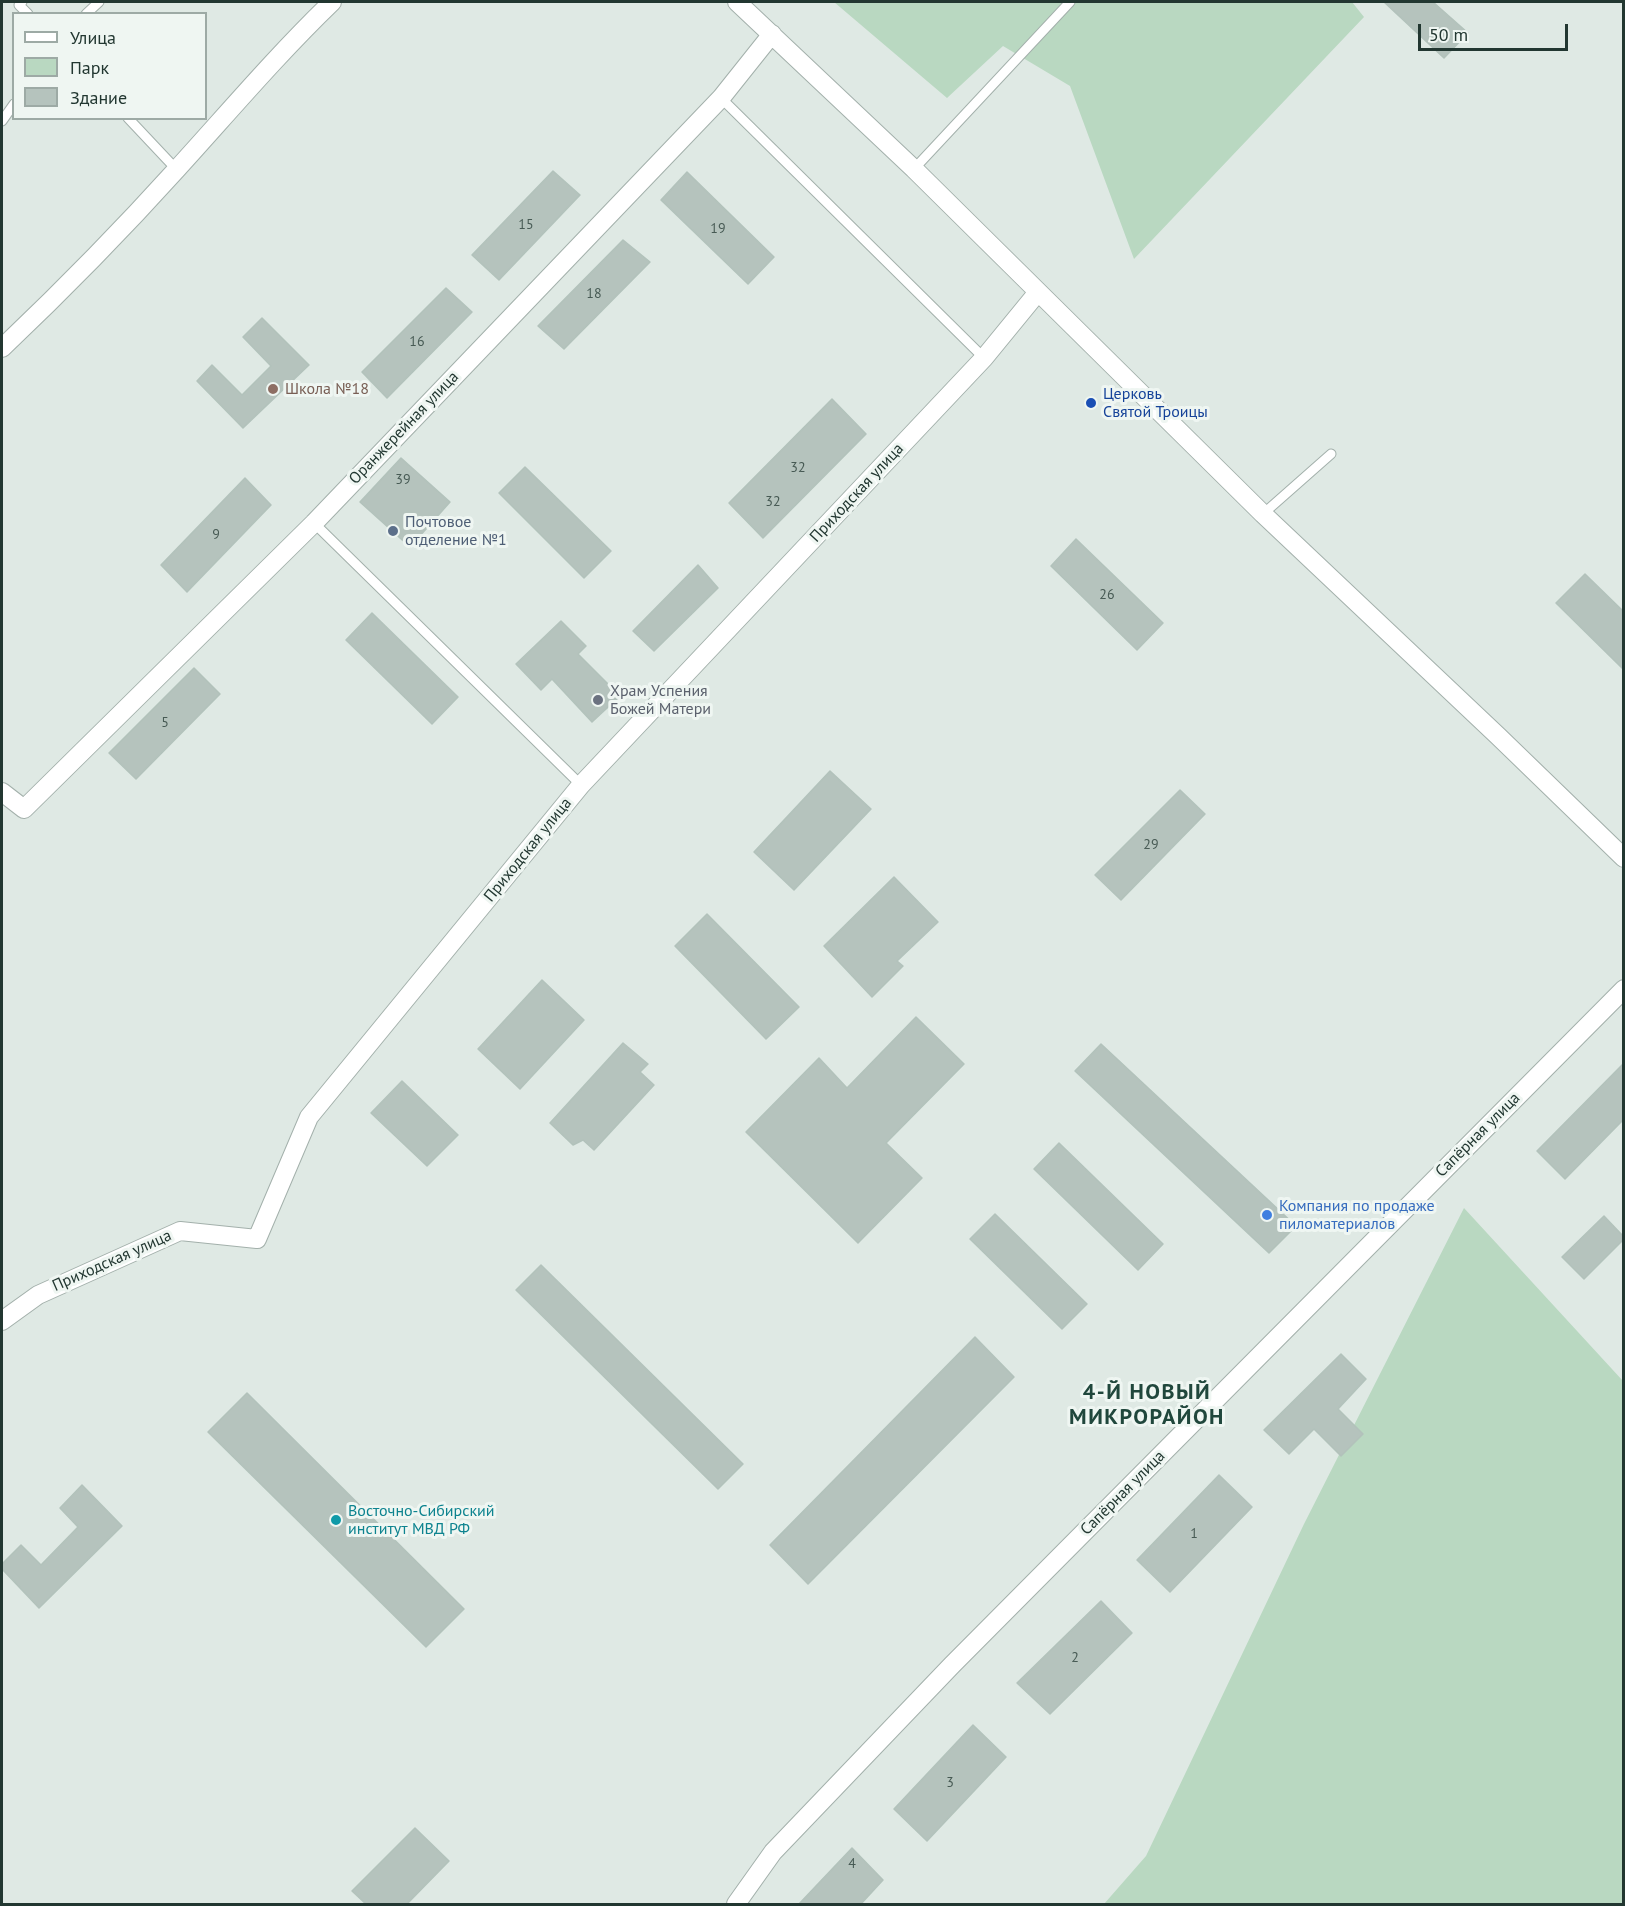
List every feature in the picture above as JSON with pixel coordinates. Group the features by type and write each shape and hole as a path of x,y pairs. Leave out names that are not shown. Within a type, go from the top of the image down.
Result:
{"street":[{"path":"2,348 57,296 176,170 290,42 332,2"},
{"path":"737,2 914,170 1263,514 1498,736 1623,858"},
{"name":"Оранжерейная улица","path":"2,792 24,810 314,523 721,98 772,34"},
{"name":"Приходская улица","path":"2,1322 39,1295 180,1231 257,1239 309,1117 581,785 984,358 1038,292"},
{"name":"Сапёрная улица","path":"736,1905 772,1852 952,1665 1623,989"}],"lane":[{"path":"914,170 1070,2"},
{"path":"721,98 984,358"},
{"path":"2,121 12,107"},
{"path":"130,120 176,170"},
{"path":"1263,514 1331,454"},
{"path":"314,523 581,785"}],"green space":[{"path":"834,2 1352,2 1364,17 1134,259 1070,86 1003,46 947,98"},
{"path":"1464,1208 1623,1381 1623,1904 1104,1904 1146,1856 1304,1524"}],"building":[{"path":"1384,2 1433,2 1468,33 1444,58"},
{"path":"553,171 580,195 499,280 472,255"},
{"path":"687,172 774,257 748,284 661,200"},
{"path":"623,240 650,262 564,349 538,326"},
{"path":"446,288 472,312 387,398 362,372"},
{"path":"262,318 309,365 243,428 197,381 212,365 242,395 271,366 243,337"},
{"path":"832,399 866,434 763,538 729,503"},
{"path":"401,458 450,502 410,547 360,502"},
{"path":"525,467 611,551 584,578 499,493"},
{"path":"245,478 271,505 187,592 161,565"},
{"path":"1076,539 1163,623 1137,650 1051,566"},
{"path":"698,565 718,588 654,651 633,631"},
{"path":"1585,574 1623,611 1623,669 1556,603"},
{"path":"372,613 458,697 432,724 346,640"},
{"path":"561,621 586,646 578,654 620,696 592,722 552,679 541,690 516,664"},
{"path":"194,668 220,694 136,779 109,753"},
{"path":"830,771 871,809 794,890 754,852"},
{"path":"1180,790 1205,814 1121,900 1095,875"},
{"path":"894,877 938,922 897,961 903,966 872,997 824,946"},
{"path":"707,914 799,1007 766,1039 675,946"},
{"path":"542,980 584,1020 520,1089 478,1049"},
{"path":"916,1017 964,1064 886,1143 922,1178 858,1243 746,1132 819,1058 847,1088"},
{"path":"623,1043 648,1064 640,1072 654,1085 594,1150 583,1140 573,1145 550,1123"},
{"path":"1101,1044 1296,1226 1269,1253 1075,1071"},
{"path":"1623,1064 1623,1120 1565,1179 1537,1151"},
{"path":"402,1081 458,1135 427,1166 371,1113"},
{"path":"1059,1143 1163,1244 1138,1270 1034,1169"},
{"path":"995,1214 1087,1304 1062,1329 970,1239"},
{"path":"1604,1216 1623,1236 1623,1240 1584,1279 1562,1257"},
{"path":"541,1265 743,1464 718,1489 516,1290"},
{"path":"975,1337 1014,1377 808,1584 770,1545"},
{"path":"1341,1354 1366,1379 1338,1409 1363,1434 1341,1456 1314,1429 1289,1454 1264,1430"},
{"name":"Восточно-Сибирский институт МВД РФ","path":"247,1393 464,1609 426,1647 208,1432"},
{"path":"1219,1475 1252,1507 1170,1592 1137,1560"},
{"path":"82,1485 122,1526 39,1608 2,1569 2,1564 21,1545 41,1565 78,1527 60,1508"},
{"path":"1101,1601 1132,1633 1050,1714 1017,1683"},
{"path":"973,1725 1006,1757 927,1841 894,1809"},
{"path":"415,1828 449,1861 406,1905 367,1905 352,1891"},
{"path":"852,1848 883,1880 860,1905 798,1905"}],"place":[{"name":"Школа №18","path":"273,389"},
{"name":"Церковь Святой Троицы","path":"1091,403"},
{"name":"Почтовое отделение №1","path":"393,531"},
{"name":"Храм Успения Божей Матери","path":"598,700"},
{"name":"Компания по продаже пиломатериалов","path":"1267,1215"},
{"name":"Восточно-Сибирский институт МВД РФ","path":"336,1520"}],"district":[{"name":"4-Й НОВЫЙ МИКРОРАЙОН","path":"1147,1406"}]}
